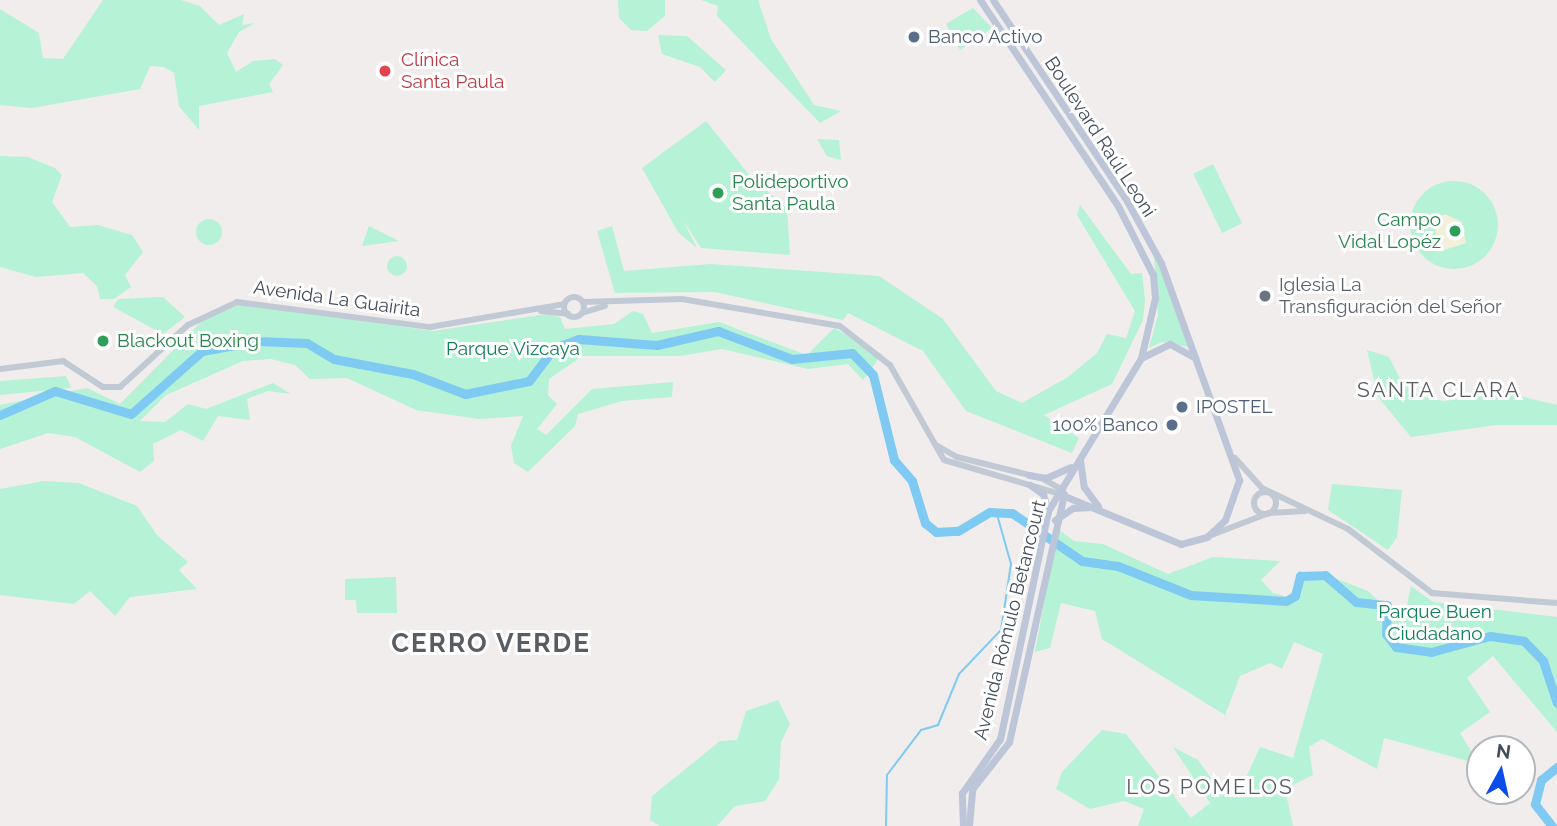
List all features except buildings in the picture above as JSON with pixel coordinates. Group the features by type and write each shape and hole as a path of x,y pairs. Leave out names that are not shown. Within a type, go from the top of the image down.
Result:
{"main road":[{"name":"Boulevard Raúl Leoni","path":"980,0 1118,206 1148,264 1155,298 1141,358 1061,491"},
{"name":"Boulevard Raúl Leoni","path":"993,0 1128,201 1165,273 1235,458 1235,500 1208,537"},
{"path":"1141,358 1170,344 1195,358"},
{"path":"1030,475 1046,478 1080,460 1084,487 1102,508 1166,541 1208,537"},
{"path":"1030,485 1043,494 1048,511"},
{"name":"Avenida La Guairita","path":"1061,491 1102,508"},
{"name":"Avenida Rómulo Betancourt","path":"1050,520 1048,511 1061,491"},
{"name":"Avenida Rómulo Betancourt","path":"963,826 964,787 1000,739 1050,520 1061,491"},
{"path":"1050,520 1077,507 1102,508"},
{"name":"Avenida Rómulo Betancourt","path":"970,826 972,789 1009,742 1038,573"}],"street":[{"name":"Avenida La Guairita","path":"0,369 63,361 103,387 120,387 188,325 242,302 426,327 540,310 565,304 574,297 583,302 607,305 682,299 841,326 890,365 936,445 953,465 1061,491"},
{"path":"582,313 583,302"},
{"path":"565,304 568,314"},
{"name":"Avenida La Guairita","path":"540,310 582,313 607,305"},
{"name":"Avenida La Guairita","path":"936,445 950,455 1030,475 1061,491"},
{"path":"1208,537 1269,513 1276,504 1270,493 1235,458"},
{"path":"1270,493 1358,535 1438,596 1557,603"},
{"path":"1270,493 1254,501 1259,512 1311,511"},
{"path":"1541,604 1557,609"}],"green space":[{"path":"103,0 181,0 200,6 219,25 244,14 242,25 255,23 239,32 227,53 236,72 253,61 275,59 283,65 269,84 273,92 199,106 199,130 179,106 174,73 164,67 150,66 140,89 32,108 0,105 0,9 39,33 43,58 63,59"},
{"path":"618,0 665,0 665,16 647,31 631,30 619,18"},
{"path":"701,0 758,0 771,39 814,105 841,111 820,123 717,16 718,6"},
{"path":"973,8 992,28 960,50 946,24"},
{"path":"658,35 687,36 726,70 715,82 700,67 662,54"},
{"name":"Polideportivo Santa Paula","path":"706,121 751,177 787,208 790,255 701,248 683,220 697,248 678,232 642,168"},
{"path":"817,139 839,140 841,160 827,156"},
{"path":"0,156 28,157 55,168 62,175 52,202 70,227 98,225 132,235 143,252 125,275 131,287 114,299 100,299 97,286 83,273 36,277 0,267"},
{"path":"1213,164 1242,223 1222,233 1193,174"},
{"name":"Campo Vidal Lopéz","path":"1454,181 1471,185 1485,194 1494,208 1498,225 1494,242 1485,256 1471,265 1454,269 1437,265 1423,256 1414,242 1410,225 1414,208 1423,194 1437,185"},
{"path":"1080,205 1131,274 1142,273 1145,300 1143,320 1112,384 1044,415 1079,438 1072,453 966,411 923,351 848,313 843,320 714,292 615,293 597,231 612,226 624,271 710,264 879,276 943,319 996,391 1022,403 1068,377 1097,353 1107,334 1126,338 1135,311 1077,215"},
{"path":"209,219 218,223 222,232 218,241 209,245 200,241 196,232 200,223"},
{"path":"369,226 399,241 362,246"},
{"path":"397,256 404,259 407,266 404,273 397,276 390,273 387,266 390,259"},
{"path":"1154,257 1188,347 1162,342 1149,348 1158,315"},
{"path":"163,297 185,317 163,334 113,307 118,299"},
{"name":"Parque Vizcaya","path":"240,304 433,331 547,314 560,317 565,329 614,324 633,311 643,314 652,333 719,322 807,355 834,328 882,354 863,380 848,364 808,369 722,349 680,356 582,356 549,379 548,395 557,404 537,429 546,435 592,389 673,382 672,397 622,401 578,414 575,426 528,472 514,463 511,446 523,416 479,419 416,410 347,378 310,379 295,365 271,359 243,361 166,395 140,421 165,422 188,404 206,409 273,383 291,394 268,391 247,399 250,420 218,416 203,441 181,430 153,444 154,461 140,472 75,437 48,433 0,449 0,405 87,388 120,404 202,321"},
{"path":"1367,350 1389,357 1401,381 1420,396 1444,401 1508,393 1557,405 1557,425 1496,425 1411,437 1378,397"},
{"path":"66,376 71,388 0,395 0,381"},
{"path":"44,481 79,483 137,506 157,535 188,562 179,570 197,589 130,597 115,616 90,591 74,604 0,595 0,489"},
{"name":"Parque Buen Ciudadano","path":"1332,484 1402,490 1397,537 1388,550 1328,510"},
{"path":"1058,529 1074,541 1103,544 1168,574 1213,557 1280,561 1261,580 1273,593 1287,597 1308,575 1324,574 1368,591 1403,624 1411,586 1433,602 1557,617 1557,732 1493,656 1467,678 1490,712 1460,733 1466,743 1466,760 1384,738 1377,769 1322,739 1309,747 1313,775 1285,789 1293,826 1138,826 1144,809 1124,801 1090,809 1056,789 1062,772 1102,730 1126,734 1191,818 1210,803 1173,747 1198,760 1219,789 1240,791 1260,747 1293,758 1323,654 1294,642 1282,669 1270,663 1240,676 1225,715 1102,639 1095,611 1061,603 1050,648 1035,652"},
{"path":"396,577 397,613 357,613 356,600 345,600 345,579"},
{"path":"778,700 790,724 781,742 779,779 765,801 735,806 717,826 660,826 650,820 652,796 720,741 737,740 746,711"}],"sand":[{"path":"1445,214 1462,222 1466,243 1438,252 1434,219"}],"waterway":[{"path":"0,415 55,391 131,414 202,351 257,341 307,343 334,359 413,374 465,394 529,381 554,348 579,339 657,345 718,331 792,359 852,353 873,375 894,460 912,481 925,523 936,532 958,531 990,512 1012,513 1082,561 1118,566 1191,595 1286,601 1295,596 1300,576 1325,575 1356,602 1387,605 1386,634 1396,647 1431,652 1490,636 1524,641 1543,661 1557,703"},
{"path":"886,826 887,775 921,730 938,725 959,674 1001,630 1011,564 996,511"},
{"path":"1552,826 1535,804 1541,780 1557,767"}],"place":[{"name":"Banco Activo","path":"914,37"},
{"name":"Clínica Santa Paula","path":"385,71"},
{"name":"Polideportivo Santa Paula","path":"718,193"},
{"name":"Campo Vidal Lopéz","path":"1455,231"},
{"name":"Iglesia La Transfiguración del Señor","path":"1265,296"},
{"name":"Blackout Boxing","path":"103,341"},
{"name":"IPOSTEL","path":"1182,407"},
{"name":"100% Banco","path":"1172,425"}],"district":[{"name":"SANTA CLARA","path":"1439,390"},
{"name":"CERRO VERDE","path":"491,644"},
{"name":"LOS POMELOS","path":"1210,787"}]}
